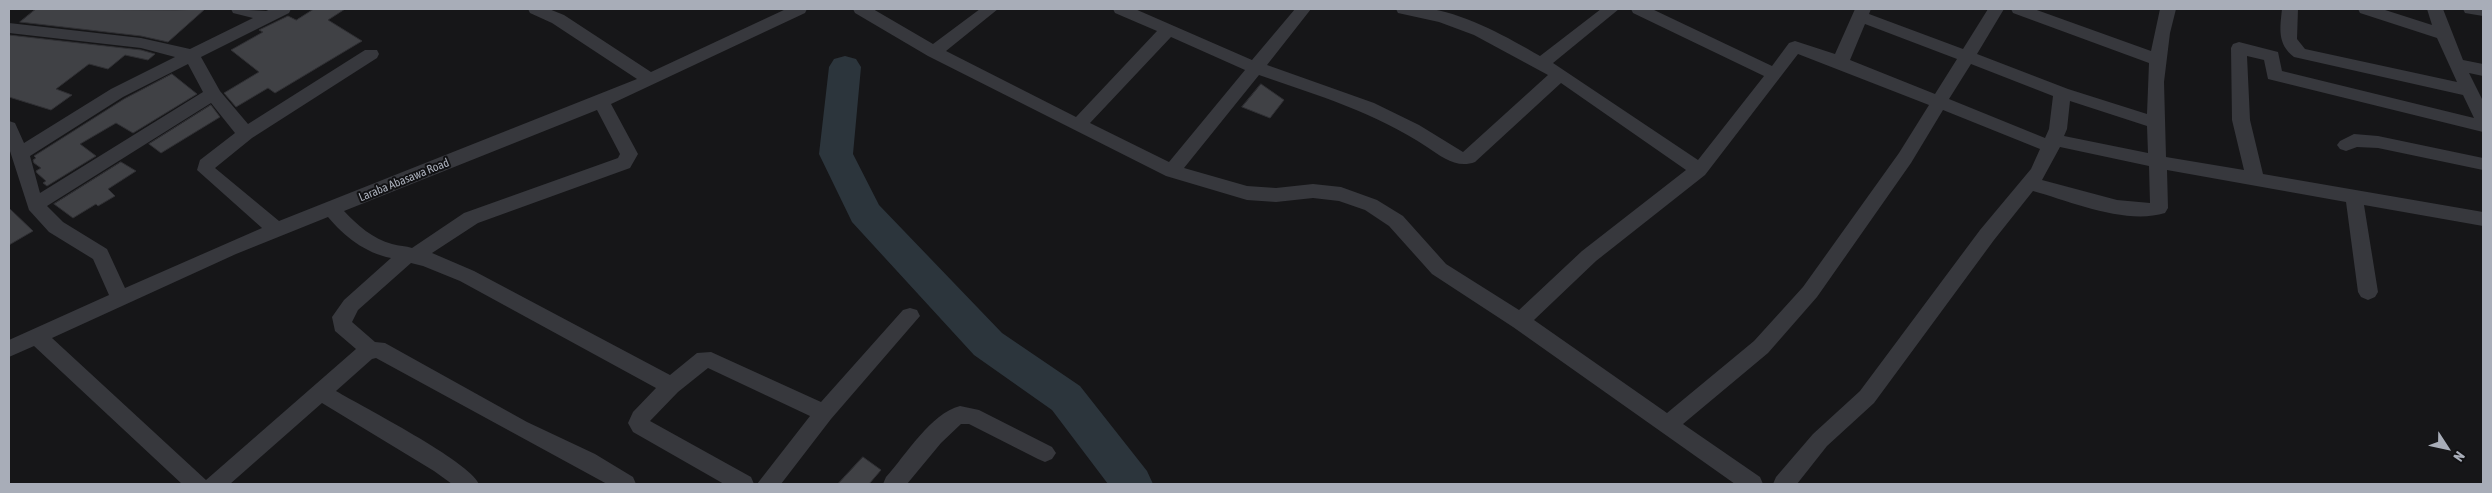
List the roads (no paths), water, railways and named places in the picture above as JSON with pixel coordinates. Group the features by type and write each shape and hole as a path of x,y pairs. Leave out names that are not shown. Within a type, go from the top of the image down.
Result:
{"street":[{"path":"239,9 266,16"},
{"path":"20,154 102,101 283,9"},
{"path":"536,9 565,14 650,79"},
{"name":"Laraba Abasawa Road","path":"9,349 220,252 601,101 799,9"},
{"path":"861,9 934,52 1172,170 1247,192 1276,195 1313,191 1341,194 1371,205 1396,222 1439,268 1456,282 1520,321 1752,484"},
{"path":"934,52 990,9"},
{"path":"1121,9 1255,67 1368,107 1413,129 1453,155 1464,159 1469,157 1560,74"},
{"path":"1172,170 1303,9"},
{"path":"1404,9 1443,18 1468,27 1560,74 1699,170"},
{"path":"1540,64 1611,9"},
{"path":"1639,9 1774,74"},
{"path":"1668,425 1760,348 1810,292 1905,158 1996,9"},
{"path":"2019,9 2156,59"},
{"path":"2029,183 2136,211 2155,211 2159,208 2156,59 2160,33 2168,9"},
{"path":"2290,9 2288,41 2291,48 2300,53 2470,91"},
{"path":"2366,9 2443,34"},
{"path":"2435,9 2443,34 2483,119"},
{"path":"2471,9 2483,11"},
{"path":"1837,62 1844,56 1862,12 1967,58 2062,93 2157,123"},
{"path":"9,28 141,43 192,55 213,94 246,134"},
{"path":"1078,125 1168,30"},
{"path":"1520,321 1589,256 1699,170 1716,151 1795,47 1837,62 1939,104 2053,144 2483,219"},
{"path":"2255,179 2241,120 2239,48 2272,56 2274,76 2483,126"},
{"path":"277,230 206,170 206,165 212,158 246,134 372,54"},
{"path":"2457,64 2483,70"},
{"path":"1784,484 1820,440 1867,398 1987,235 2038,172 2053,144 2058,129 2062,93"},
{"path":"35,205 213,94"},
{"path":"371,350 342,325 342,316 351,305 412,255 471,218 624,164 629,154 601,101"},
{"path":"9,127 20,154 35,205 56,227 100,254 120,297"},
{"path":"2346,145 2354,140 2378,142 2483,164"},
{"path":"2354,196 2368,292"},
{"path":"331,209 348,228 364,239 386,250 412,255 468,276 671,386"},
{"path":"768,484 824,413 910,316"},
{"path":"36,336 197,484"},
{"path":"215,484 364,353 378,349 520,428 587,461 624,484"},
{"path":"743,484 640,426 638,422 640,418 671,386 704,359 711,360 824,413"},
{"path":"320,392 434,460 468,484"},
{"path":"894,484 944,427 954,417 962,414 972,416 1045,453"}],"waterway":[{"path":"845,67 836,154 865,213 988,344 1066,398 1132,484"}]}
